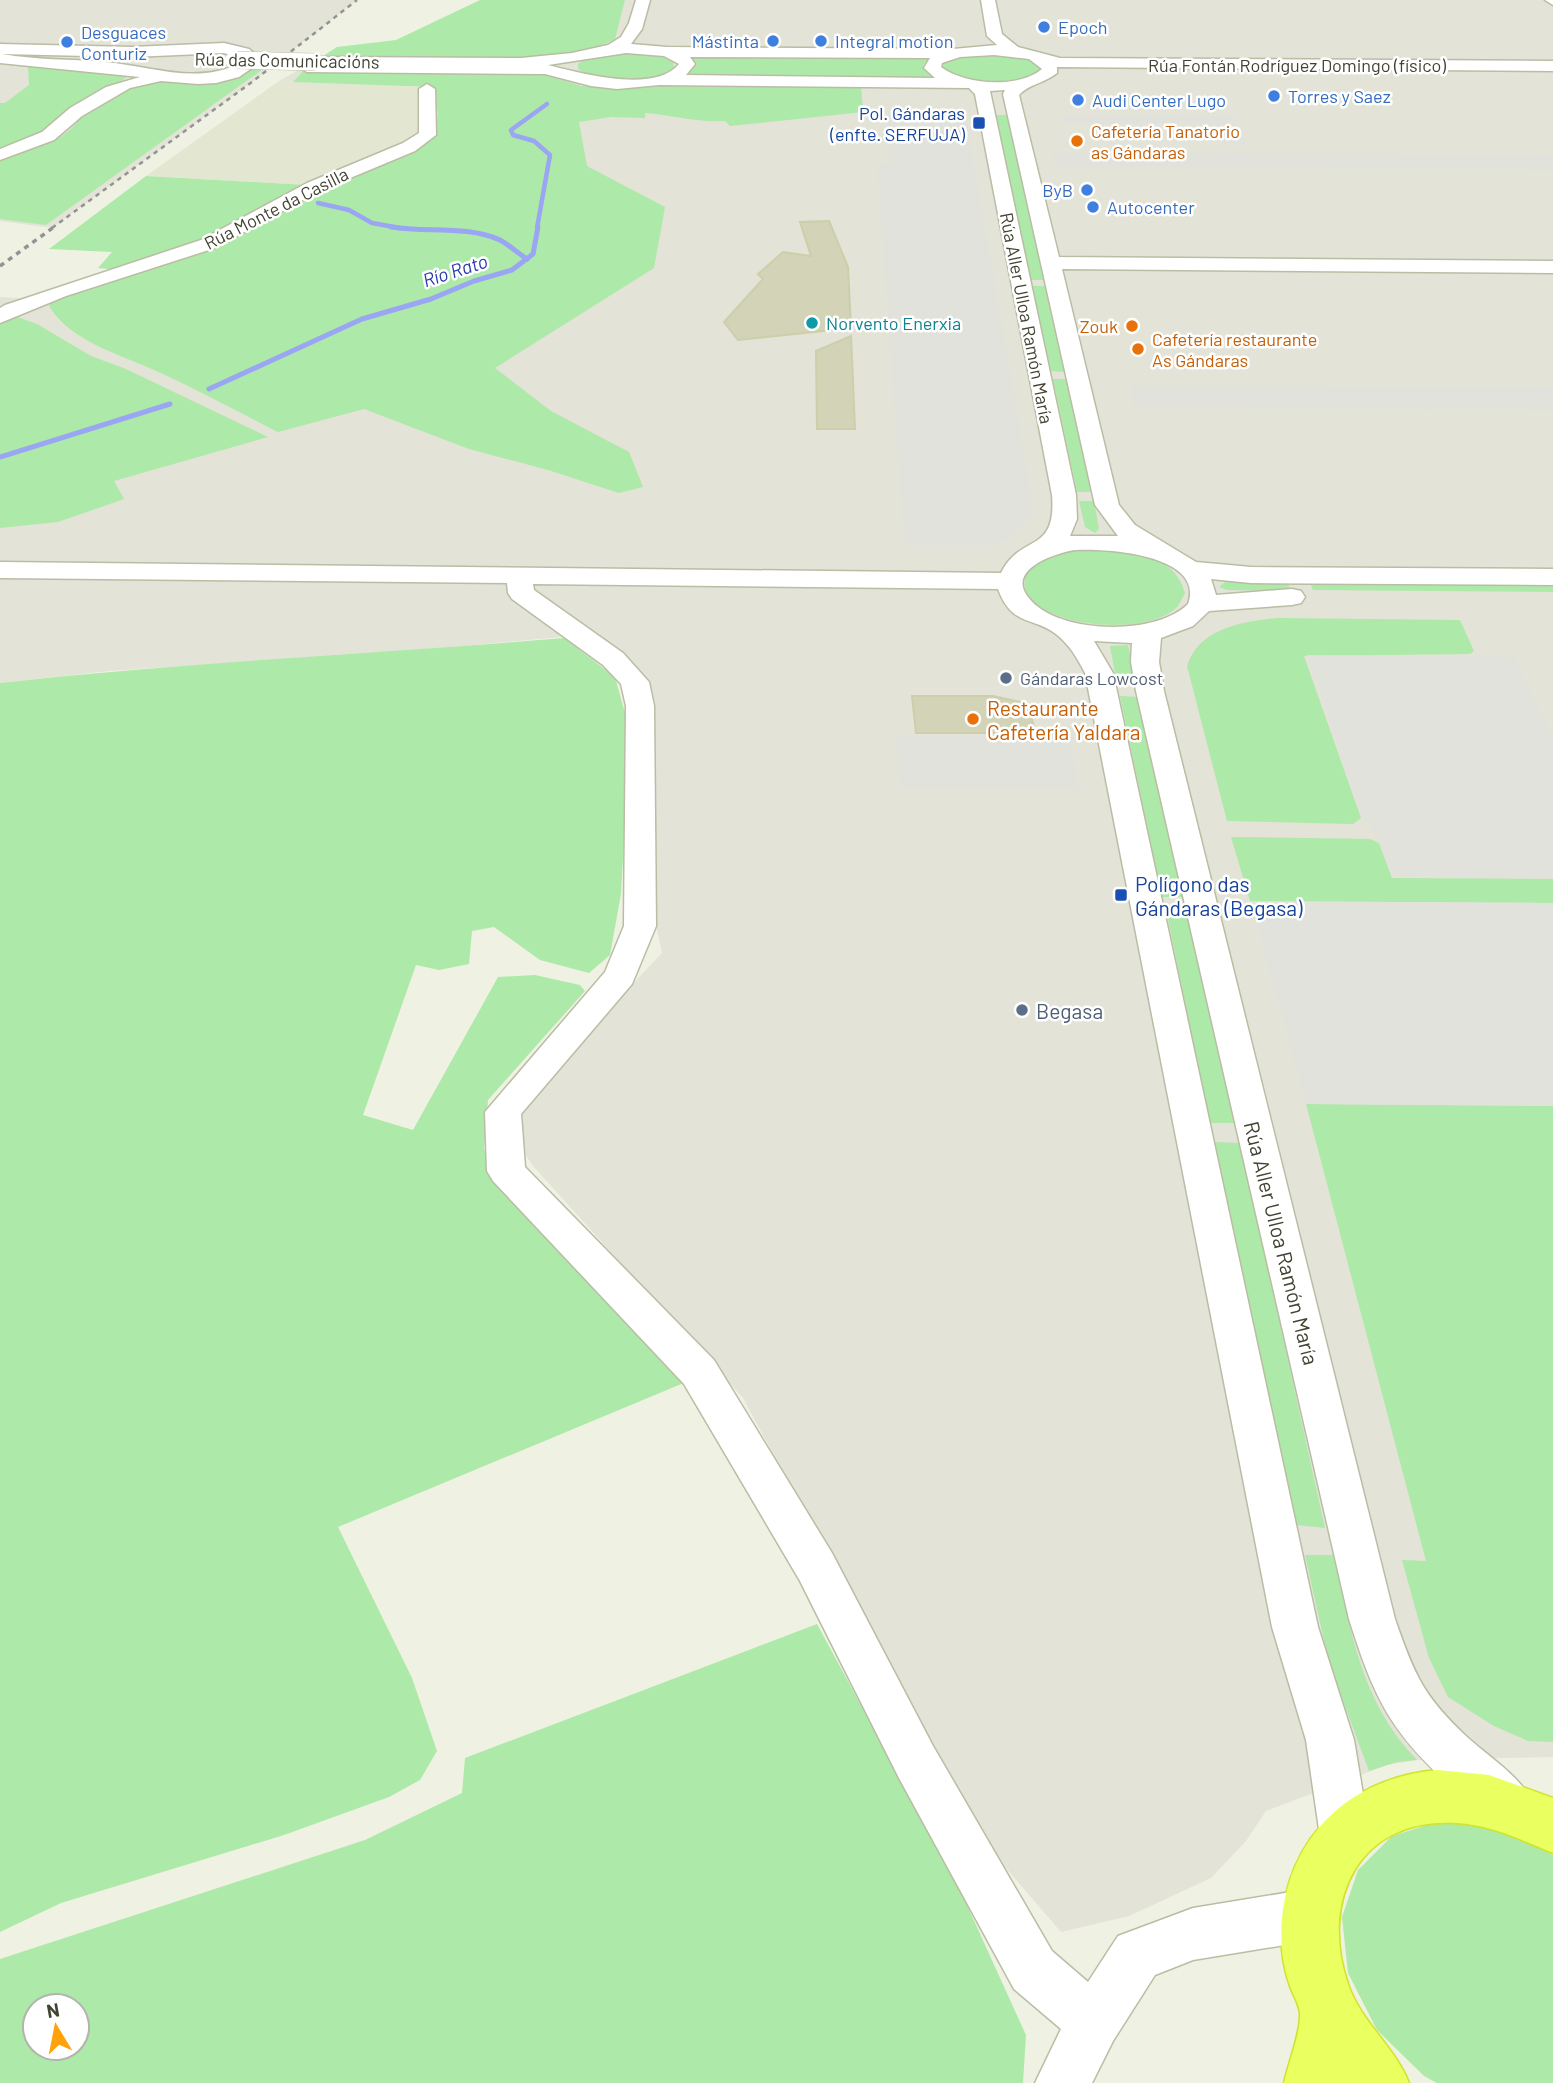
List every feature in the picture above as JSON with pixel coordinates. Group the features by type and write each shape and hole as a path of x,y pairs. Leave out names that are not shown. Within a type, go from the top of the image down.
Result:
{"highway":[{"path":"1379,2083 1368,2073 1330,2016 1312,1965 1310,1915 1321,1871 1345,1836 1378,1811 1419,1798 1464,1796 1543,1821"},
{"path":"1314,2083 1330,2016"}],"street":[{"path":"643,0 637,30 639,38 684,59 685,69 659,80"},
{"path":"988,0 995,36 1013,51"},
{"path":"612,49 630,39 637,30"},
{"path":"637,30 661,44 704,52"},
{"path":"659,80 1020,84 1044,77 1051,70 1041,59 1013,51 960,46 907,53 660,50"},
{"path":"960,46 936,60 932,68 943,77 969,84"},
{"path":"224,48 243,52 251,57 250,64 240,71 195,80 127,77 0,54 224,48"},
{"name":"Rúa das Comunicacións","path":"0,54 232,63 533,68 573,67 612,49 660,50"},
{"name":"Rúa Fontán Rodríguez Domingo (físico)","path":"1041,59 1060,63 1108,64 1553,66"},
{"name":"Rúa das Comunicacións","path":"573,67 610,83 659,80"},
{"name":"Rúa Fontán Rodríguez Domingo (físico)","path":"1044,77 1111,72 1553,74"},
{"path":"0,155 48,136 127,77"},
{"path":"897,81 947,89 969,97 985,108"},
{"name":"Rúa Aller Ulloa Ramón María","path":"969,84 982,93 1064,495 1065,524 1060,535 1020,563 1011,576 1012,581"},
{"name":"Rúa Aller Ulloa Ramón María","path":"1020,84 1011,94 1107,505 1125,529 1189,569"},
{"name":"Rúa Monte da Casilla","path":"0,317 12,309 59,292 208,244 313,187 409,147 427,135 427,89"},
{"path":"1050,263 1553,267"},
{"name":"Rúa Aller Ulloa Ramón María","path":"1045,548 1072,542 1104,541 1136,545 1164,554"},
{"path":"1189,569 1251,575 1553,577"},
{"path":"0,570 1012,581 1012,590 1021,605 1040,618 1065,628 1092,634 1121,636 1149,633 1191,616 1202,604 1203,592 1199,580 1189,569"},
{"path":"520,576 521,593 612,659 635,682 640,706 640,926 620,976 503,1112 506,1171 699,1372 816,1567 916,1762 1033,1970 1094,2022"},
{"path":"1202,604 1301,597 1553,599"},
{"path":"1065,628 1082,643 1099,673 1295,1627 1330,1740 1345,1836"},
{"name":"Rúa Aller Ulloa Ramón María","path":"1149,633 1144,644 1150,691 1376,1630 1399,1693 1417,1717 1450,1753 1543,1821"},
{"path":"1063,2083 1094,2022 1137,1955 1193,1934 1310,1915"}],"shaded area":[{"path":"0,0 357,0 252,82 52,228 0,221"},
{"path":"625,0 1553,0 1553,1757 1417,1760 1387,1765 1266,1811 1246,1841 1211,1878 1129,1916 1061,1932 981,1839 743,1398 533,1166 519,1145 517,1119 538,1083 662,953 652,904 654,747 596,634 383,653 109,671 0,683 0,297 46,300 426,139 432,87 279,81 320,58 620,15"},
{"path":"279,81 423,87 423,134 407,145 352,163 307,185 146,176"},
{"path":"905,108 921,113 943,111 951,113 946,116 967,122 1034,511 1027,523 998,545 904,545 877,166 891,163 886,112 882,110"},
{"path":"1063,116 1232,116 1246,145 1225,145 1214,123 1064,123"},
{"path":"1052,152 1553,155 1553,170 1057,167"},
{"path":"1130,385 1553,387 1553,410 1135,408"},
{"path":"1307,655 1514,657 1553,737 1553,878 1393,876 1380,840 1362,815"},
{"path":"1070,735 1079,790 899,788 896,736"},
{"path":"1250,901 1553,903 1553,1106 1306,1104"}],"green space":[{"path":"480,0 625,0 615,39 579,52 512,58 320,58 337,47 396,40"},
{"path":"616,52 660,56 673,62 674,67 653,77 627,81 600,78 578,69 578,64 586,58"},
{"path":"975,52 1021,56 1036,63 1041,69 1033,76 1008,82 980,81 944,70 942,64 947,59"},
{"path":"265,54 284,54 46,225 0,219 0,160 62,136 89,109 123,89 150,82 213,81"},
{"path":"683,55 933,55 923,65 926,72 936,78 680,77 694,66 692,60"},
{"path":"28,66 125,71 129,75 86,98 50,130 0,152 0,103 5,103 29,85"},
{"path":"1115,66 1553,68 1553,71 1116,69"},
{"path":"303,71 513,72 546,75 581,86 615,89 692,85 861,85 863,112 730,126 725,121 645,113 645,118 611,117 579,122 587,166 665,207 654,268 495,368 551,411 629,452 643,487 619,493 469,449 364,409 278,432 178,381 85,339 59,319 49,306 52,301 154,268 431,138 438,115 432,87 293,82"},
{"path":"996,115 1007,115 1044,280 1031,280"},
{"path":"146,176 307,185 208,240 118,270 98,268 112,252 49,249"},
{"path":"1032,286 1045,286 1065,372 1051,371"},
{"path":"12,315 37,324 91,356 126,369 268,437 114,481 124,499 58,522 0,528 0,322"},
{"path":"1053,379 1066,379 1093,492 1077,492"},
{"path":"1079,501 1094,501 1099,529 1095,533 1085,527"},
{"path":"1082,546 1128,551 1157,560 1169,567 1179,578 1185,593 1177,607 1163,616 1144,622 1098,624 1075,621 1054,614 1037,604 1026,592 1024,576 1034,562"},
{"path":"1225,582 1288,582 1290,591 1227,590 1219,587"},
{"path":"1310,583 1553,584 1553,592 1313,590"},
{"path":"1277,618 1460,620 1474,651 1470,654 1304,656 1361,818 1353,824 1227,821 1187,666 1201,643 1223,629"},
{"path":"564,638 615,677 630,731 621,894 610,955 589,973 540,960 494,927 472,931 469,964 439,970 416,965 363,1115 413,1130 498,977 535,975 580,985 585,991 488,1100 484,1149 499,1184 644,1342 686,1382 338,1527 412,1678 437,1751 420,1780 389,1797 284,1835 61,1903 0,1932 0,683 141,669"},
{"path":"1128,645 1137,684 1117,684 1110,646"},
{"path":"1120,696 1139,697 1183,897 1162,897"},
{"path":"1231,837 1370,839 1379,843 1392,878 1553,879 1553,903 1250,901"},
{"path":"1167,914 1188,914 1234,1123 1210,1123"},
{"path":"1306,1104 1553,1106 1553,1742 1528,1741 1494,1726 1448,1697 1429,1658 1402,1560 1426,1561"},
{"path":"1215,1142 1240,1143 1325,1528 1297,1525"},
{"path":"1305,1555 1333,1555 1353,1638 1370,1690 1382,1714 1417,1760 1397,1762 1369,1771 1329,1663"},
{"path":"817,1624 956,1881 1026,2035 1023,2083 0,2083 0,1959 365,1840 462,1793 465,1758"},
{"path":"1440,1821 1494,1826 1553,1855 1553,2083 1437,2083 1424,2076 1377,2030 1348,1973 1342,1917 1358,1870 1392,1836"}],"building":[{"path":"829,221 848,267 851,328 738,340 724,322 763,279 758,274 783,252 811,256 800,222"},
{"path":"851,336 855,429 817,429 816,351"},
{"name":"Restaurante Cafetería Yaldara","path":"912,696 993,696 1029,704 1035,733 916,733"}],"waterway":[{"name":"Río Rato","path":"537,228 550,155 534,141 513,135 511,130 547,104"},
{"path":"318,203 349,210 372,223 397,227"},
{"path":"391,227 397,227"},
{"path":"397,227 487,235 500,240 527,259"},
{"name":"Río Rato","path":"527,259 533,254 538,227"},
{"name":"Río Rato","path":"209,389 362,319 431,299 474,281 512,270 527,259"},
{"name":"Río Rato","path":"0,457 170,404"}],"railway":[{"path":"52,228 252,82 357,0"},
{"path":"0,266 54,227"}],"place":[{"name":"Epoch","path":"1044,27"},
{"name":"Mástinta","path":"773,41"},
{"name":"Integral motion","path":"821,41"},
{"name":"Desguaces Conturiz","path":"67,42"},
{"name":"Torres y Saez","path":"1274,96"},
{"name":"Audi Center Lugo","path":"1078,100"},
{"name":"Pol. Gándaras (enfte. SERFUJA)","path":"979,123"},
{"name":"Cafetería Tanatorio as Gándaras","path":"1077,141"},
{"name":"ByB","path":"1087,190"},
{"name":"Autocenter","path":"1093,207"},
{"name":"Norvento Enerxia","path":"812,323"},
{"name":"Zouk","path":"1132,326"},
{"name":"Cafetería restaurante As Gándaras","path":"1138,349"},
{"name":"Gándaras Lowcost","path":"1006,678"},
{"name":"Restaurante Cafetería Yaldara","path":"973,719"},
{"name":"Polígono das Gándaras (Begasa)","path":"1121,895"},
{"name":"Begasa","path":"1022,1010"}]}
